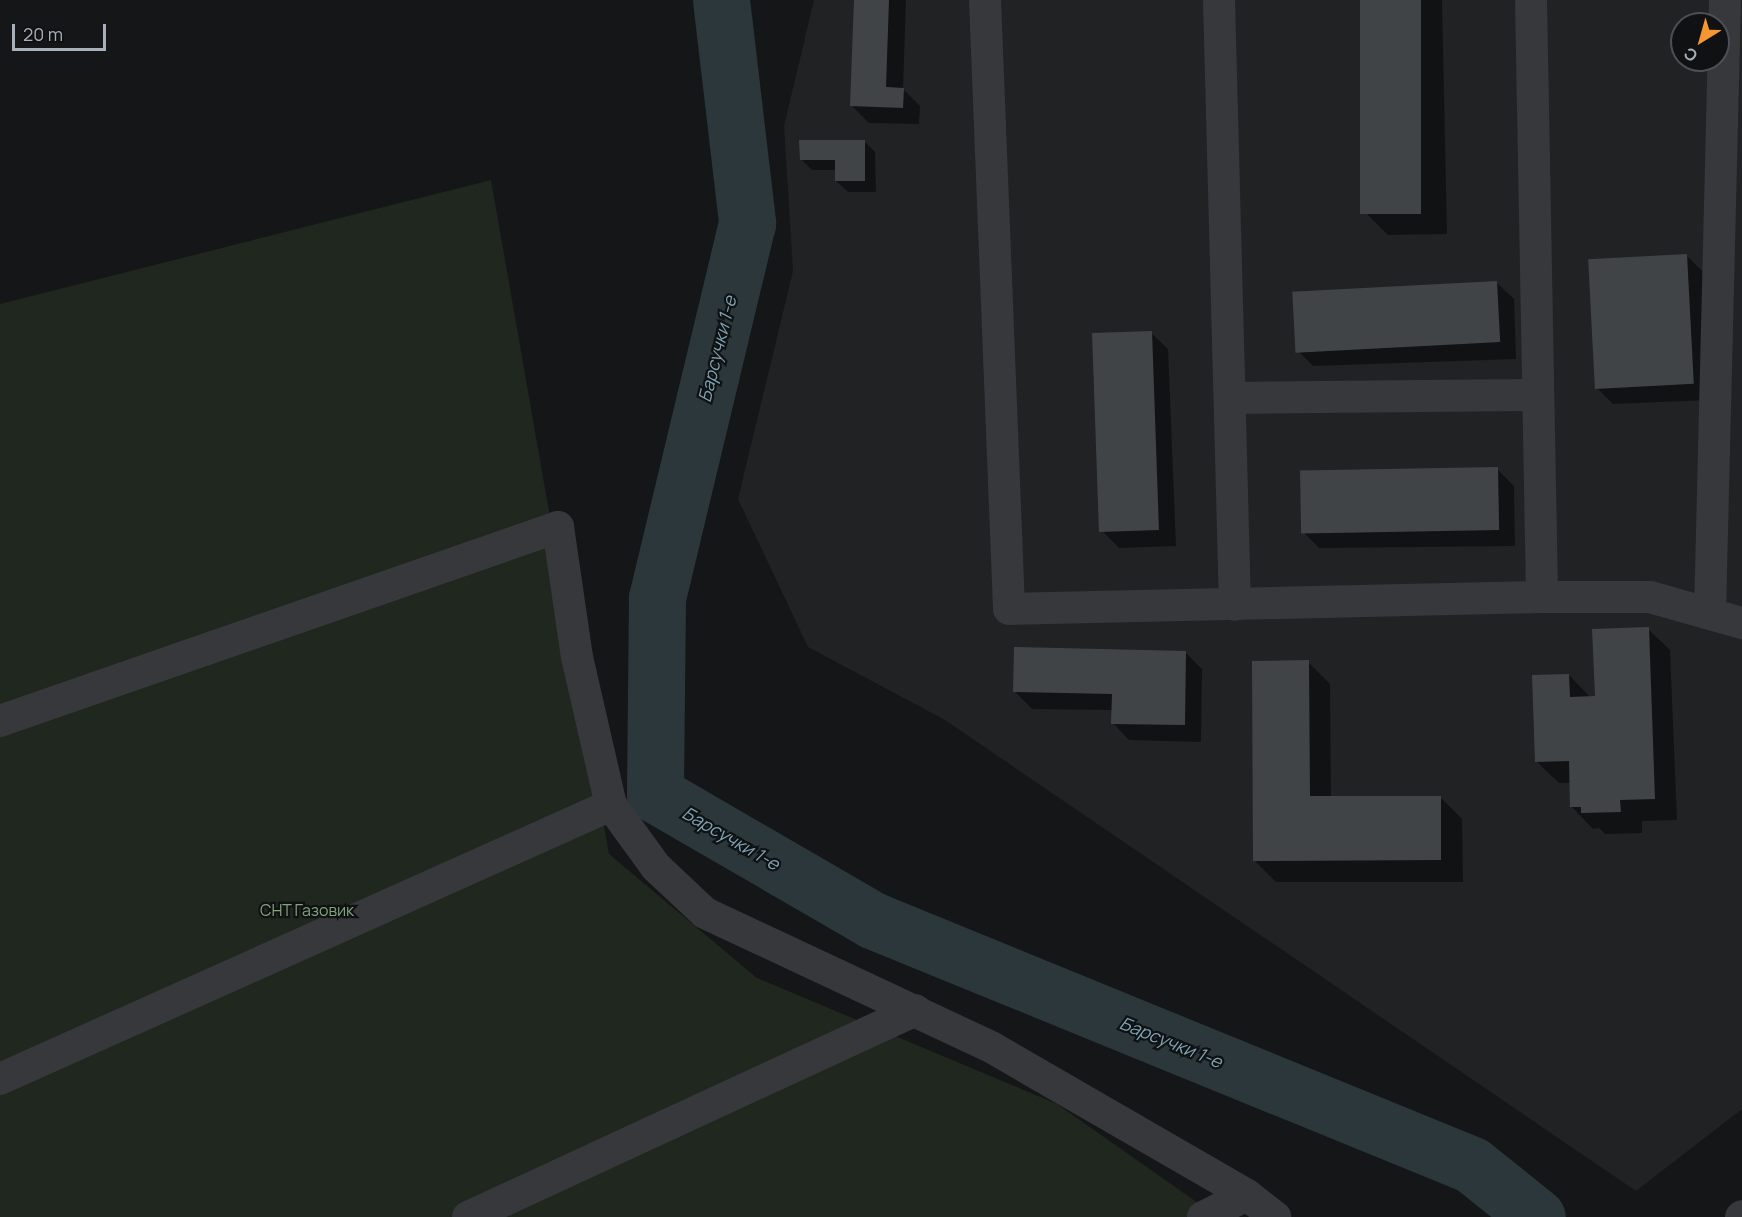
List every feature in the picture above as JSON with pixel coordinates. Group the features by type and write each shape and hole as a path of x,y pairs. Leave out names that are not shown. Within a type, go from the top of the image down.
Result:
{"lane":[{"path":"985,0 1009,609 1542,597 1650,597 1742,623"},
{"path":"1220,0 1235,605"},
{"path":"1531,0 1542,597"},
{"path":"1710,614 1725,0"},
{"path":"1230,398 1538,395"},
{"path":"0,721 558,527 577,657 610,805 656,867 705,913 991,1047 1247,1195 1275,1217"},
{"path":"0,1079 610,805"},
{"path":"468,1217 915,1010"},
{"path":"1203,1217 1247,1195"}],"shaded area":[{"path":"814,0 1742,0 1742,1109 1636,1191 945,720 808,647 738,499 793,271 784,126"}],"green space":[{"name":"СНТ Газовик","path":"491,180 609,854 757,978 1057,1104 1218,1217 0,1217 0,304"}],"building":[{"path":"854,0 889,0 886,87 904,88 903,108 850,106"},
{"path":"1360,0 1421,0 1421,214 1360,214"},
{"path":"799,140 865,140 865,181 835,181 835,160 800,160"},
{"path":"1687,254 1694,384 1595,389 1588,259"},
{"path":"1497,281 1500,342 1295,353 1292,292"},
{"path":"1152,331 1159,530 1099,532 1092,333"},
{"path":"1498,467 1499,530 1301,533 1300,470"},
{"path":"1649,627 1655,799 1620,800 1621,812 1581,813 1581,807 1570,807 1569,761 1535,762 1532,675 1569,674 1570,697 1595,696 1592,629"},
{"path":"1014,647 1186,651 1185,725 1111,724 1112,694 1013,692"},
{"path":"1309,660 1310,796 1441,796 1441,860 1253,861 1252,661"}],"waterway":[{"name":"Барсучки 1-е","path":"721,0 747,223 657,598 655,794 872,920 1472,1165 1537,1217"}]}
